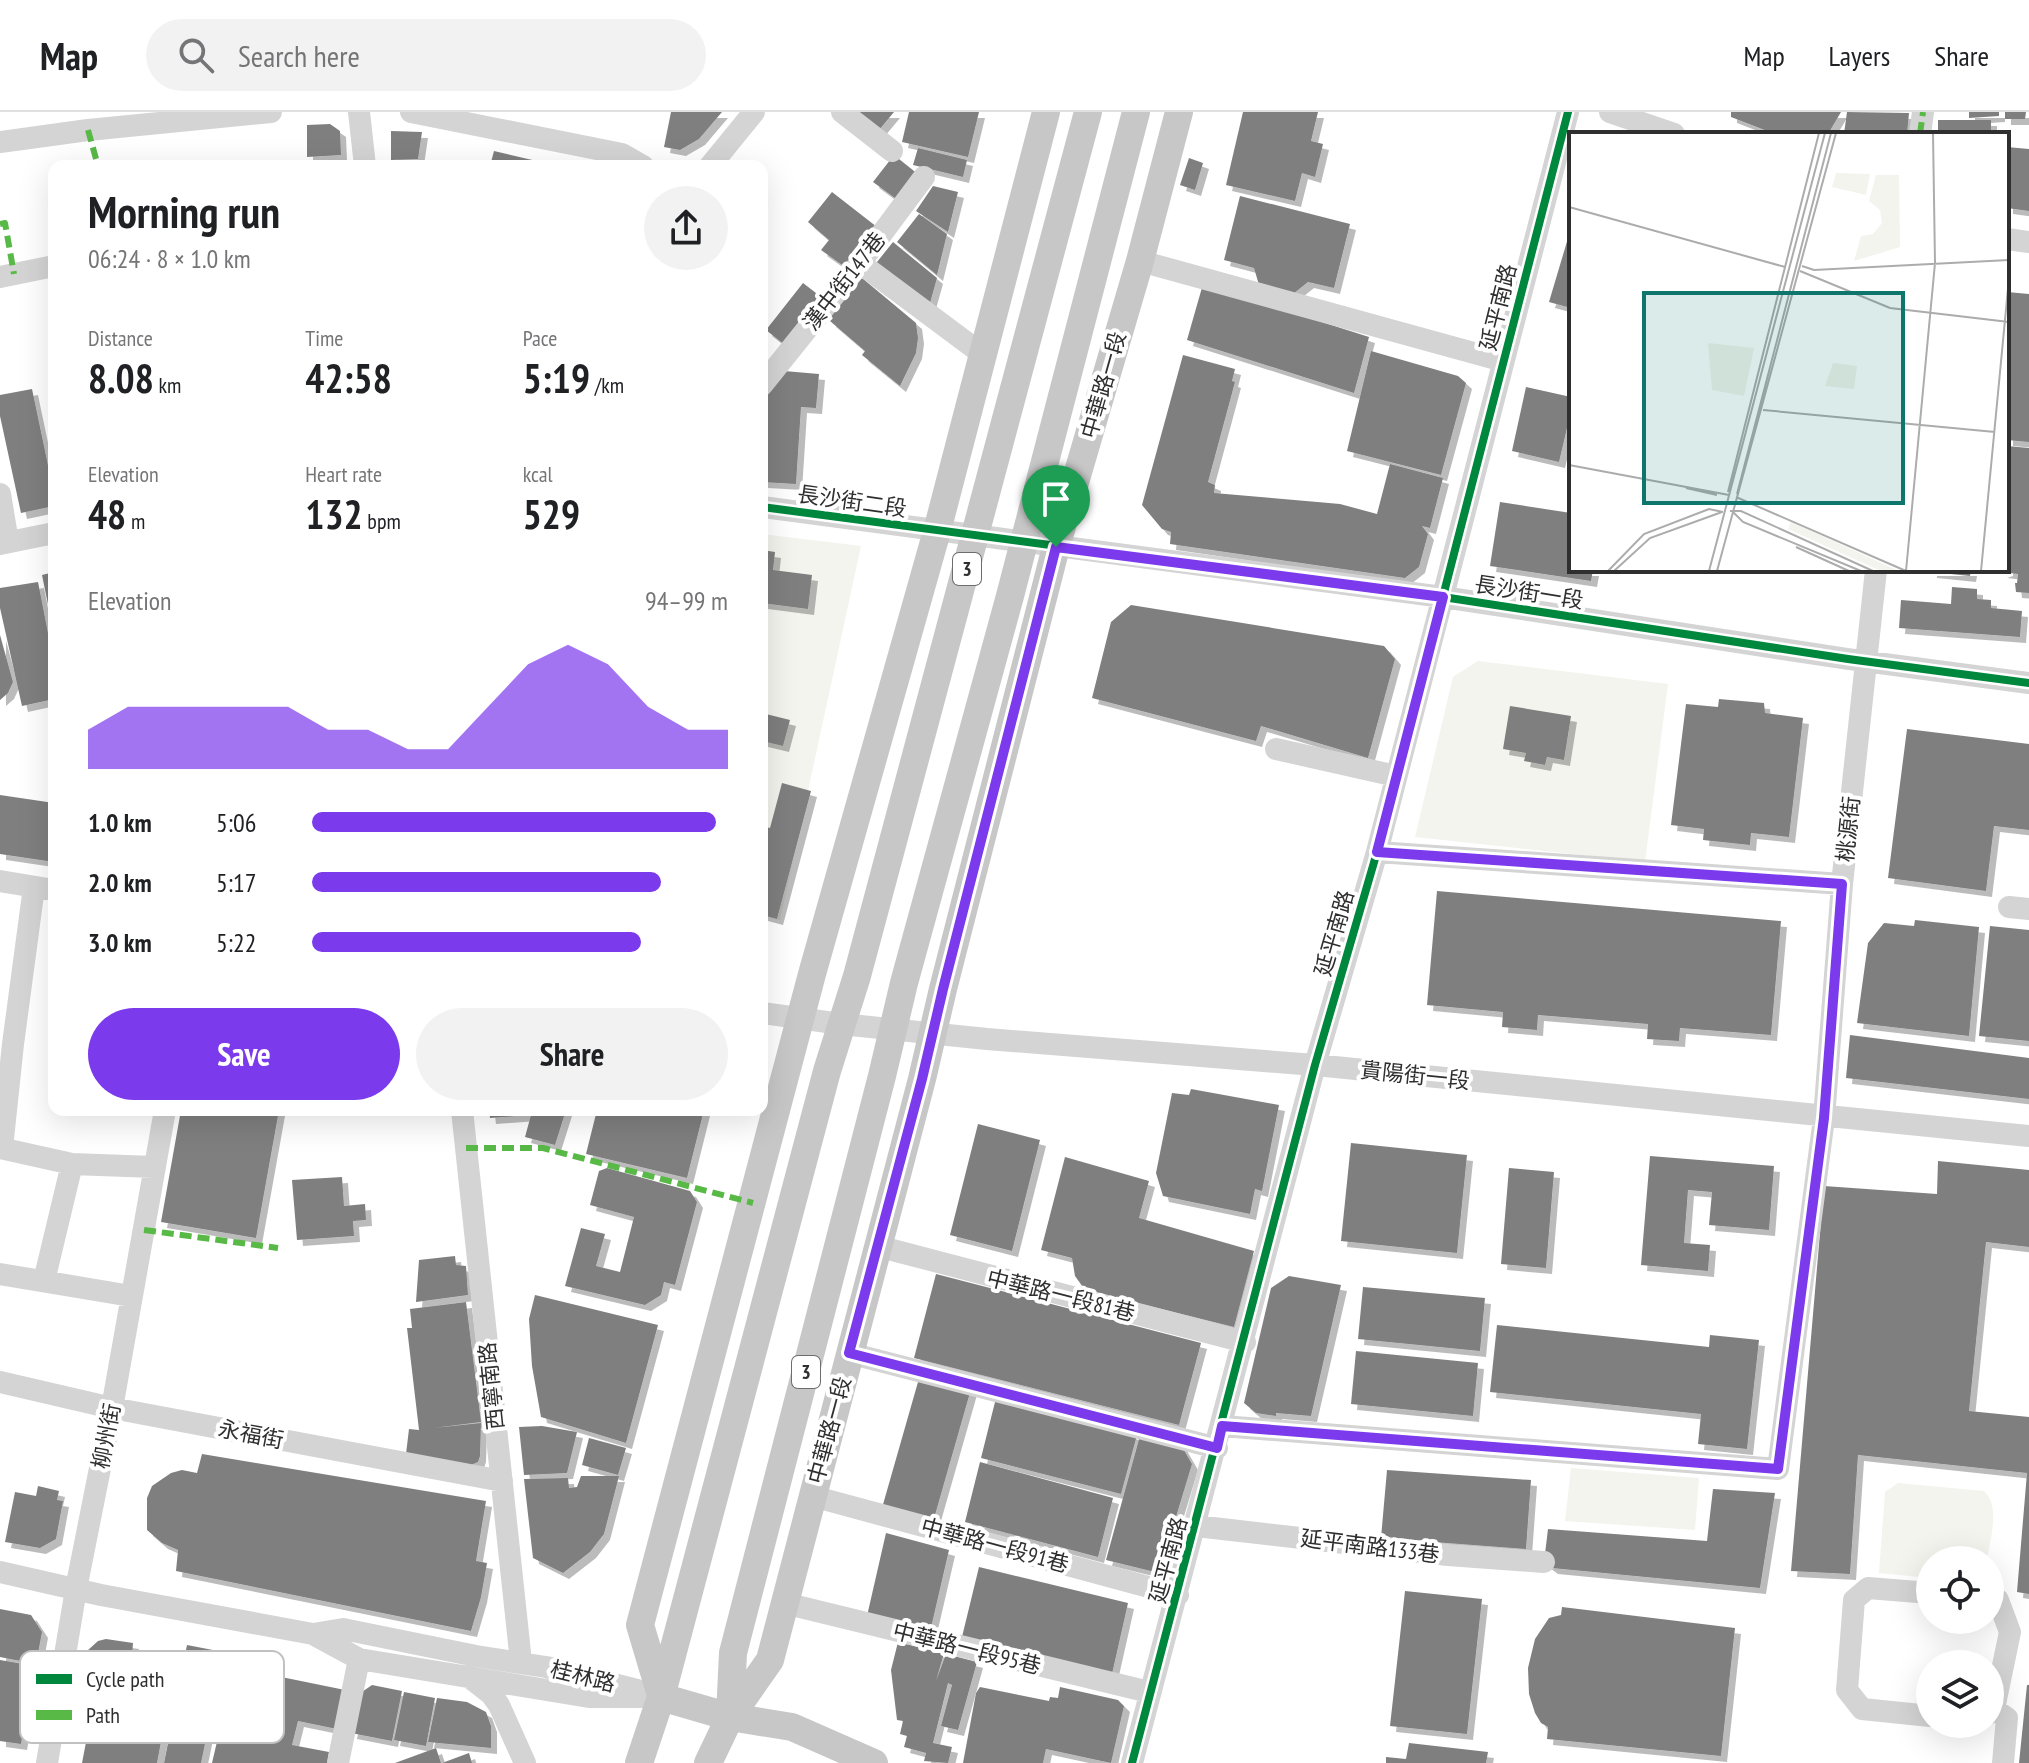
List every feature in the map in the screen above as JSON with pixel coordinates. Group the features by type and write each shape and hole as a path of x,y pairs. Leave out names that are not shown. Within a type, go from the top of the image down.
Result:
{"main road":[{"name":"3","path":"661,1697 640,1625 801,1020 937,531 1046,112"},
{"name":"3","path":"639,1763 661,1697 1088,112"},
{"name":"中華路一段","path":"730,1717 733,1653 904,983 1136,112"},
{"name":"中華路一段","path":"708,1763 730,1717 770,1660 1056,547 1140,261 1179,112"},
{"path":"661,1697 730,1717 792,1727 874,1763"}],"street":[{"path":"0,142 87,121 271,112"},
{"path":"359,112 364,160"},
{"path":"411,112 622,154 632,160"},
{"path":"715,160 754,112"},
{"path":"842,112 892,151"},
{"name":"延平南路","path":"1132,1763 1245,1342 1315,1065 1377,852 1568,112"},
{"path":"1610,112 1668,132"},
{"path":"1920,132 1923,112"},
{"name":"漢中街147巷","path":"768,378 924,177"},
{"path":"2009,239 2029,242"},
{"path":"1140,261 1503,361"},
{"path":"860,263 982,354"},
{"path":"0,277 48,267"},
{"path":"0,494 4,543 48,534"},
{"name":"長沙街二段","path":"768,508 975,535"},
{"name":"長沙街一段","path":"975,535 1443,597 1867,662 2029,683"},
{"name":"桃源街","path":"1219,1437 1778,1469 1824,1118 1842,884 1876,572"},
{"path":"1276,749 1396,776"},
{"path":"1377,852 1842,884"},
{"path":"0,881 44,888 13,1044 1,1148 72,1164 154,1167"},
{"name":"貴陽街一段","path":"768,1014 932,1033 1315,1065 2029,1136"},
{"name":"柳州街","path":"66,1651 164,1116"},
{"name":"西寧南路","path":"463,1116 521,1662"},
{"path":"44,1281 72,1164"},
{"name":"中華路一段81巷","path":"877,1246 1245,1342"},
{"path":"0,1274 131,1296"},
{"path":"849,1353 1219,1437"},
{"name":"永福街","path":"0,1382 112,1408 502,1481"},
{"name":"中華路一段91巷","path":"812,1496 1178,1595"},
{"name":"延平南路133巷","path":"1196,1526 1448,1555 1544,1562"},
{"name":"桂林路","path":"0,1572 313,1634 359,1659 589,1697 661,1697"},
{"path":"1916,1592 1868,1588 1854,1600 1847,1690 1862,1709 1916,1715"},
{"name":"中華路一段95巷","path":"784,1603 1149,1692"},
{"path":"2004,1609 2020,1633 2004,1678"},
{"name":"桂林路","path":"313,1634 343,1629 594,1677 661,1697"},
{"path":"338,1763 359,1659"},
{"path":"467,1675 491,1694 499,1705 525,1763"},
{"path":"2003,1763 2007,1718 2004,1717"},
{"name":"柳州街","path":"47,1763 50,1743"}],"shaded area":[{"path":"768,535 861,546 780,920 768,917"},
{"path":"1478,661 1668,684 1645,862 1415,837 1453,677"},
{"path":"1571,1468 1699,1478 1695,1530 1565,1521"},
{"path":"1898,1483 1984,1491 1989,1497 1993,1514 1990,1546 1916,1546 1916,1577 1879,1573 1885,1492"}],"building":[{"path":"671,112 722,112 699,139 680,150 664,147"},
{"path":"857,112 894,112 879,130"},
{"path":"909,112 979,112 968,157 902,142"},
{"path":"1243,112 1318,112 1311,141 1323,144 1315,177 1302,173 1295,201 1226,185"},
{"path":"1731,112 1841,112 1829,132 1770,132 1731,117"},
{"path":"1847,112 1909,113 1907,132 1844,132"},
{"path":"1969,112 1999,112 1999,116 1969,118"},
{"path":"2005,112 2026,112 2025,119 2005,119"},
{"path":"1938,120 1991,120 1991,132 1938,132"},
{"path":"330,124 340,131 341,155 307,157 307,125"},
{"path":"391,131 422,132 418,159 391,160"},
{"path":"2009,147 2029,149 2029,211 2009,208"},
{"path":"918,148 967,160 963,177 913,165"},
{"path":"494,151 532,160 492,160"},
{"path":"894,155 919,175 899,201 873,182"},
{"path":"1189,158 1203,163 1195,190 1180,185"},
{"path":"933,186 958,192 948,232 916,211"},
{"path":"832,192 877,227 845,267 821,250 829,240 808,222"},
{"path":"1240,196 1350,224 1334,288 1308,282 1293,294 1259,285 1254,268 1224,260"},
{"path":"919,214 947,234 937,275 897,242"},
{"path":"1569,235 1569,307 1549,302"},
{"path":"893,242 937,278 928,310 873,267"},
{"path":"862,278 916,323 916,353 900,386 862,355 865,351 830,321 833,318 830,315"},
{"path":"803,283 816,293 816,305 785,345 768,332 768,327"},
{"path":"1203,284 1369,337 1354,393 1187,340"},
{"path":"2009,292 2029,294 2029,442 2009,440"},
{"path":"1371,351 1458,376 1466,383 1441,475 1347,451"},
{"path":"1183,355 1235,369 1232,381 1235,382 1208,482 1215,485 1214,493 1340,504 1377,514 1390,464 1443,478 1430,528 1422,526 1428,534 1419,567 1405,578 1170,544 1171,532 1162,529 1142,505"},
{"path":"784,371 819,374 816,408 801,407 796,484 768,482 768,394"},
{"path":"1526,387 1569,397 1569,420 1559,462 1512,451"},
{"path":"32,389 48,465 48,507 21,513 0,416 0,395"},
{"path":"2009,446 2029,448 2029,593 2016,592 2018,574 2001,572 2009,572"},
{"path":"1500,502 1569,513 1569,572 1593,572 1591,581 1490,566"},
{"path":"768,551 775,552 773,570 812,575 808,609 768,604"},
{"path":"1931,572 1971,572 1970,576"},
{"path":"48,574 48,604 42,575"},
{"path":"38,582 48,633 48,700 22,706 0,608 0,588"},
{"path":"1952,587 1977,589 1977,599 1991,600 1991,608 2022,611 2020,637 1899,628 1901,600 1951,604"},
{"path":"1131,605 1384,646 1395,659 1368,758 1261,726 1256,741 1092,698 1111,622"},
{"path":"0,635 13,682 0,700"},
{"path":"1719,699 1764,703 1765,713 1803,718 1789,837 1751,833 1750,845 1703,840 1704,829 1671,825 1686,704 1718,707"},
{"path":"1510,706 1571,716 1564,760 1547,757 1545,765 1524,761 1526,753 1503,749"},
{"path":"768,714 790,720 783,746 768,742"},
{"path":"1907,729 2029,744 2029,830 1994,826 1986,891 1888,878"},
{"path":"782,783 811,791 777,919 768,917 770,828"},
{"path":"0,795 48,802 48,861 0,854"},
{"path":"1437,891 1781,921 1771,1035 1680,1028 1679,1041 1647,1039 1648,1024 1538,1015 1537,1030 1502,1027 1503,1012 1427,1005"},
{"path":"1915,920 1979,927 1969,1036 1857,1023 1868,943 1884,923 1914,926"},
{"path":"1990,926 2029,930 2029,1041 1979,1036"},
{"path":"1850,1035 2029,1058 2029,1099 1846,1078"},
{"path":"1191,1089 1279,1105 1262,1191 1255,1189 1250,1214 1163,1196 1156,1173 1172,1093 1189,1095"},
{"path":"180,1116 278,1116 256,1238 161,1222"},
{"path":"531,1116 564,1116 555,1145 525,1137"},
{"path":"596,1116 702,1116 687,1178 586,1154"},
{"path":"978,1124 1040,1140 1012,1251 950,1235"},
{"path":"1351,1143 1467,1155 1457,1253 1341,1241"},
{"path":"1650,1156 1774,1166 1769,1230 1709,1225 1712,1192 1688,1190 1684,1243 1710,1245 1708,1271 1641,1265"},
{"path":"1065,1157 1149,1181 1139,1218 1254,1251 1234,1327 1085,1290 1075,1276 1072,1258 1041,1250"},
{"path":"1938,1161 2029,1170 2029,1247 1986,1242 1969,1411 2029,1417 2029,1594 2017,1592 2027,1473 1858,1455 1850,1574 1791,1571 1824,1186 1937,1194"},
{"path":"607,1168 690,1191 697,1202 675,1285 664,1282 661,1295 645,1305 565,1286 581,1228 605,1234 596,1266 620,1272 634,1217 590,1205 599,1171"},
{"path":"1509,1168 1554,1172 1546,1268 1501,1264"},
{"path":"342,1177 344,1206 365,1204 366,1220 353,1221 354,1236 297,1240 292,1180"},
{"path":"455,1256 456,1265 466,1266 468,1295 416,1302 419,1260"},
{"path":"936,1274 1201,1343 1179,1425 914,1358"},
{"path":"1289,1276 1341,1285 1311,1416 1256,1413 1244,1403 1271,1288"},
{"path":"1363,1287 1485,1298 1480,1351 1358,1339"},
{"path":"535,1295 658,1325 626,1443 541,1417 532,1366 529,1319"},
{"path":"466,1302 481,1422 433,1428 481,1423 478,1462 471,1465 406,1454 409,1429 419,1430 407,1328 412,1328 410,1309"},
{"path":"1497,1325 1709,1347 1710,1335 1759,1340 1747,1449 1698,1444 1701,1414 1490,1392"},
{"path":"1356,1351 1478,1363 1473,1416 1351,1404"},
{"path":"920,1375 971,1389 933,1522 882,1508"},
{"path":"996,1398 1137,1435 1121,1494 981,1458"},
{"path":"542,1426 577,1432 567,1473 524,1475 519,1427"},
{"path":"1141,1432 1181,1445 1192,1464 1159,1573 1106,1560"},
{"path":"589,1438 626,1448 618,1475 582,1465"},
{"path":"202,1454 486,1501 476,1561 487,1563 471,1631 176,1571 178,1550 162,1543 147,1530 147,1498 152,1486 171,1473 182,1470 197,1473"},
{"path":"980,1462 1113,1498 1098,1557 965,1522"},
{"path":"1387,1470 1531,1480 1526,1549 1381,1538"},
{"path":"581,1476 619,1476 604,1534 590,1552 563,1573 533,1558 524,1479 568,1478 569,1488 577,1487"},
{"path":"38,1486 59,1491 57,1500 63,1501 56,1539 40,1548 5,1542 15,1492 36,1496"},
{"path":"1713,1489 1775,1493 1760,1588 1552,1568 1544,1562 1548,1529 1707,1541"},
{"path":"886,1533 949,1550 930,1632 867,1616"},
{"path":"979,1567 1128,1603 1112,1674 961,1641"},
{"path":"1405,1591 1482,1599 1467,1734 1390,1726"},
{"path":"1562,1607 1735,1628 1721,1756 1547,1739 1548,1727 1541,1723 1535,1713 1529,1694 1528,1668 1535,1639 1549,1618 1561,1615"},
{"path":"0,1609 31,1615 42,1632 38,1651 20,1651 20,1661 0,1657"},
{"path":"106,1639 133,1643 132,1651 87,1651 98,1641"},
{"path":"898,1642 944,1653 936,1681 946,1654 977,1662 958,1730 941,1726 952,1685 948,1683 933,1743 952,1747 948,1763 924,1761 926,1753 904,1747 907,1736 900,1734 903,1721 897,1720 891,1670"},
{"path":"187,1645 218,1651 186,1651"},
{"path":"0,1660 20,1663 21,1743 21,1744 0,1741"},
{"path":"284,1678 345,1690 337,1729 298,1721 292,1745 329,1752 327,1763 212,1763 217,1743 284,1743"},
{"path":"372,1685 402,1691 392,1741 351,1733 359,1694"},
{"path":"2027,1685 2029,1763 2019,1763"},
{"path":"980,1687 1049,1701 1050,1697 1058,1698 1060,1687 1118,1700 1124,1706 1111,1763 1046,1749 1043,1763 963,1763 976,1693"},
{"path":"404,1692 435,1698 426,1746 394,1740"},
{"path":"437,1698 467,1702 486,1712 491,1726 491,1748 428,1742"},
{"path":"86,1743 161,1743 157,1763 82,1763"},
{"path":"168,1743 205,1743 201,1763 164,1763"},
{"path":"1409,1743 1488,1752 1486,1763 1386,1763 1386,1757 1406,1759"},
{"path":"436,1748 441,1763 395,1763"},
{"path":"469,1753 472,1763 442,1763"}],"marked path":[{"path":"1920,132 1923,112"},
{"path":"88,130 96,160"},
{"path":"0,224 5,223 14,274"},
{"path":"466,1148 543,1148 753,1203"},
{"path":"144,1230 278,1248"}],"cycle path":[{"path":"1132,1763 1315,1065 1377,852 1568,112"},
{"path":"768,508 1443,597 1848,659 2029,683"}],"route":[{"path":"1056,547 1443,597 1377,852 1842,884 1824,1118 1778,1469 1222,1426 1217,1448 849,1353 922,1079 1056,547"}]}
